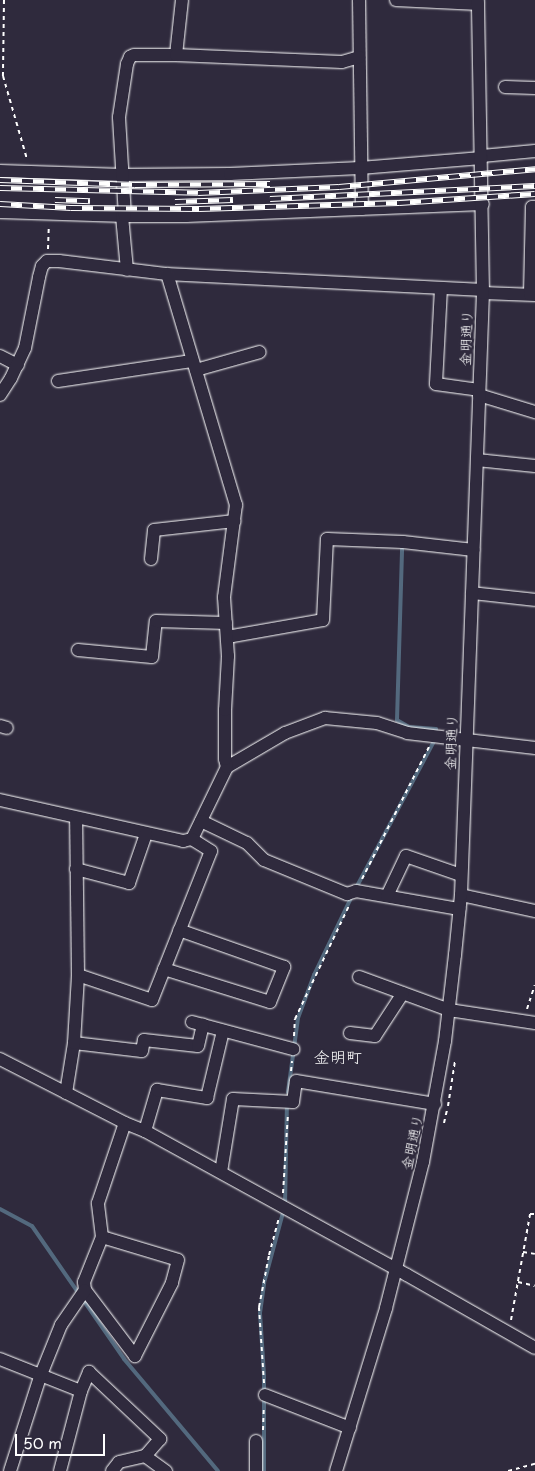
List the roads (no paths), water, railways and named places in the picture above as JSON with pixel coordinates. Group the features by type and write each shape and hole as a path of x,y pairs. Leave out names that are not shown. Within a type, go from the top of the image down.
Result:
{"street":[{"path":"176,56 182,0"},
{"path":"360,0 360,168 362,209"},
{"path":"396,0 478,2"},
{"name":"金明通り","path":"336,1471 396,1269 423,1162 435,1104 450,1010 461,895 483,291 478,2"},
{"path":"127,270 119,117 127,64 130,57 134,55 342,62 359,57"},
{"path":"505,87 535,88"},
{"path":"0,171 123,175 230,174 360,168 535,151"},
{"path":"0,212 124,216 271,214 482,204"},
{"path":"0,395 18,365 29,334 42,266 48,262 59,261 167,274 532,294 532,207 535,207"},
{"path":"167,274 194,366 218,437 236,505 224,596 227,637 225,710 225,759 227,767"},
{"path":"441,288 436,384 479,393 535,412"},
{"path":"58,381 194,366 260,352"},
{"path":"0,356 18,365"},
{"path":"477,460 535,466"},
{"path":"151,559 154,530 234,521"},
{"path":"227,637 323,620 327,539 403,542 474,550"},
{"path":"472,593 535,600"},
{"path":"78,650 152,657 156,621 226,623"},
{"path":"0,800 183,842 192,839 227,767 284,733 325,718 377,723 407,733 535,748"},
{"path":"66,1094 74,1043 78,975 76,818"},
{"path":"201,821 248,843 264,860 348,894 356,891 459,908"},
{"path":"76,869 129,884 146,834"},
{"path":"78,975 152,1000 211,851 192,839"},
{"path":"387,896 406,856 461,875"},
{"path":"461,895 535,911"},
{"path":"164,969 270,1002 284,967 179,930"},
{"path":"359,977 450,1010 531,1018"},
{"path":"350,1033 375,1036 403,994"},
{"path":"74,1043 142,1051 144,1040 198,1046 197,1024 293,1050"},
{"path":"145,1131 157,1090 207,1098 223,1031"},
{"path":"0,1059 40,1078 66,1094 125,1124 145,1131 221,1172 535,1348"},
{"path":"221,1172 233,1099 293,1102 296,1081 435,1104"},
{"path":"102,1237 178,1260 172,1283 135,1356 85,1290 84,1282 102,1237 98,1203 125,1124"},
{"path":"10,1471 40,1377 61,1325 85,1290"},
{"path":"0,1359 40,1377 81,1392"},
{"path":"60,1471 81,1392 89,1372 160,1439 145,1456 120,1462 112,1471"},
{"path":"265,1395 350,1428"},
{"path":"256,1441 256,1471"},
{"path":"145,1456 166,1471"}],"waterway":[{"path":"356,888 434,741 436,729 409,727 397,720 402,548"},
{"path":"288,1092 298,1018 314,975 352,896"},
{"path":"264,1471 264,1375 260,1313 264,1283 285,1205 287,1104"},
{"path":"0,1209 32,1226 124,1359 218,1471"}],"railway":[{"path":"0,188 198,193 339,187 535,169"},
{"path":"0,180 135,185 270,184"},
{"path":"270,199 535,186"},
{"path":"0,204 71,208 199,209 399,203 535,194"},
{"path":"55,200 90,201"},
{"path":"175,202 233,200"}],"district":[{"name":"金明町","path":"338,1056"}]}
